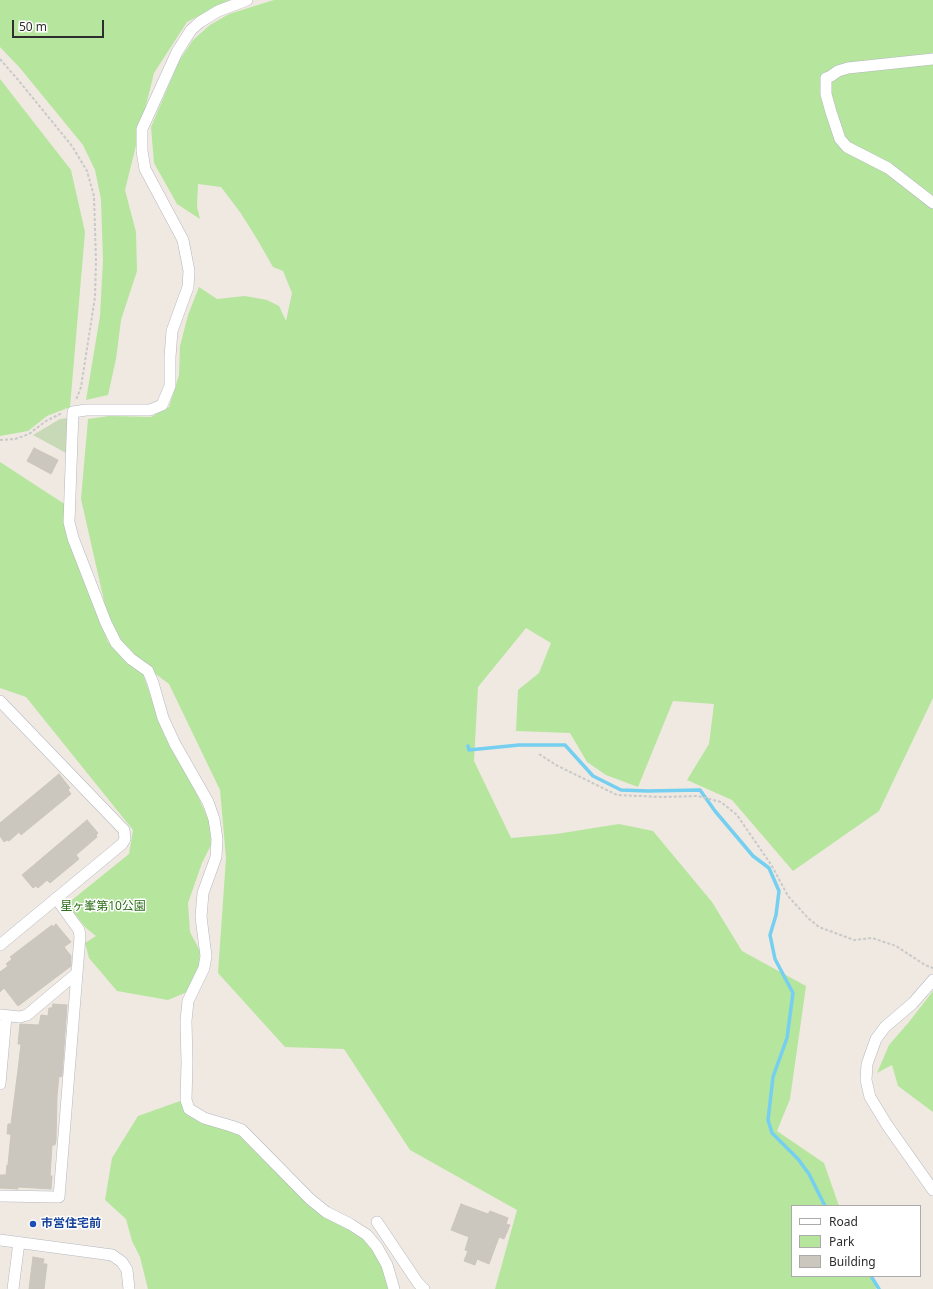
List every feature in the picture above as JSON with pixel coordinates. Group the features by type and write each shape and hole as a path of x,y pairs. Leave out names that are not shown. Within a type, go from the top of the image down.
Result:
{"street":[{"path":"247,0 218,12 200,22 191,30 177,52 142,129 142,151 145,169 183,240 189,271 188,287 172,331 170,386 162,405 150,410 86,410 72,412 69,522 106,623 116,643 131,659 148,671 153,682 163,718 172,738 208,802 214,819 218,839 216,857 203,894 201,917 206,956 204,968 188,1002 186,1021 186,1100 189,1109 204,1118 242,1130 310,1199 326,1212 350,1224 366,1235 377,1247 387,1265 394,1289"},
{"path":"933,59 848,68 838,71 826,78 826,94 830,112 840,139 847,147 888,168 933,203"},
{"path":"0,701 124,830 125,839 122,844 0,945"},
{"path":"0,1196 59,1197 80,936 79,930 56,898"},
{"path":"0,1084 3,1015 20,1017 27,1015 77,973"},
{"path":"933,980 913,1003 885,1027 876,1039 867,1064 866,1080 870,1097 880,1114 933,1190"},
{"path":"377,1222 418,1283 424,1289"},
{"path":"0,1240 112,1255 122,1262 127,1270 129,1289"},
{"path":"13,1289 19,1242"}],"path":[{"path":"0,59 20,81 72,146 87,171 94,196 96,261 95,297 81,387 72,412 61,414 46,421 29,434 15,439 0,440"},
{"path":"539,754 556,766 617,795 662,797 698,796 721,802 737,815 772,866 788,896 808,918 819,927 854,940 872,938 896,946 925,965 933,968"}],"green space":[{"path":"0,0 229,0 187,22 154,73 125,190 136,232 137,271 121,320 116,359 108,395 86,400 100,316 103,261 101,199 95,170 83,145 20,68 0,47"},
{"path":"274,0 933,0 933,698 879,811 793,871 732,800 687,780 709,744 714,704 673,701 638,787 606,775 587,762 570,733 516,731 518,690 539,673 551,643 526,628 478,687 474,761 511,838 556,834 619,824 653,831 712,902 742,951 806,986 790,1099 777,1131 824,1163 839,1205 791,1205 791,1277 873,1277 876,1289 495,1289 517,1210 410,1150 344,1049 285,1047 218,973 226,858 220,790 169,684 124,650 107,614 81,499 88,419 109,416 151,417 169,407 179,375 180,346 188,315 199,287 217,299 245,296 267,300 279,306 286,321 292,293 283,271 273,267 240,212 221,187 198,184 197,207 200,219 177,204 154,163 151,127 179,61 193,40 210,25 229,14"},
{"path":"0,79 71,170 85,232 70,407 47,416 28,431 0,436"},
{"path":"68,418 66,453 33,435 60,419"},
{"name":"星ヶ峯第10公園","path":"0,462 66,505 66,527 108,642 143,674 164,735 195,790 210,823 211,845 202,863 188,903 190,932 200,951 199,969 187,992 168,1000 117,991 89,958 85,943 96,936 86,928 67,904 129,854 133,830 26,697 0,688"},
{"path":"933,991 933,1112 898,1086 892,1065 877,1073 889,1045"},
{"path":"183,1100 202,1118 247,1131 315,1201 365,1230 394,1289 148,1289 140,1257 132,1241 126,1219 105,1200 112,1158 138,1116"}],"building":[{"path":"34,448 58,460 51,474 27,461"},
{"path":"59,774 70,788 68,790 71,794 21,835 19,832 9,841 7,840 4,842 0,836 0,823"},
{"path":"87,820 98,833 96,835 97,837 76,855 79,859 50,883 47,880 38,888 36,886 33,888 22,875"},
{"path":"56,924 71,942 64,947 71,956 71,966 18,1006 4,988 0,992 0,972 8,966 6,964 12,959 10,957 52,925 53,927"},
{"path":"53,1004 67,1005 62,1076 59,1076 57,1096 56,1140 55,1145 52,1145 50,1176 52,1176 51,1189 18,1187 18,1189 0,1188 0,1175 6,1175 8,1165 11,1134 7,1134 8,1124 11,1124 18,1070 21,1044 18,1044 20,1024 39,1025 41,1015 48,1016 49,1008 52,1008"},
{"path":"461,1204 488,1214 490,1211 508,1218 506,1224 510,1225 504,1239 499,1237 489,1264 477,1259 475,1265 464,1261 468,1251 465,1250 469,1237 451,1230"},
{"path":"33,1257 44,1259 43,1264 47,1264 44,1289 29,1289"}],"waterway":[{"path":"468,746 469,750 519,745 565,745 593,776 621,790 700,790 715,811 753,856 769,868 779,891 776,915 770,935 775,959 793,993 787,1038 773,1077 768,1120 772,1133 798,1159 809,1174 824,1205"},
{"path":"872,1277 879,1289"}],"place":[{"name":"市営住宅前","path":"33,1224"}]}
